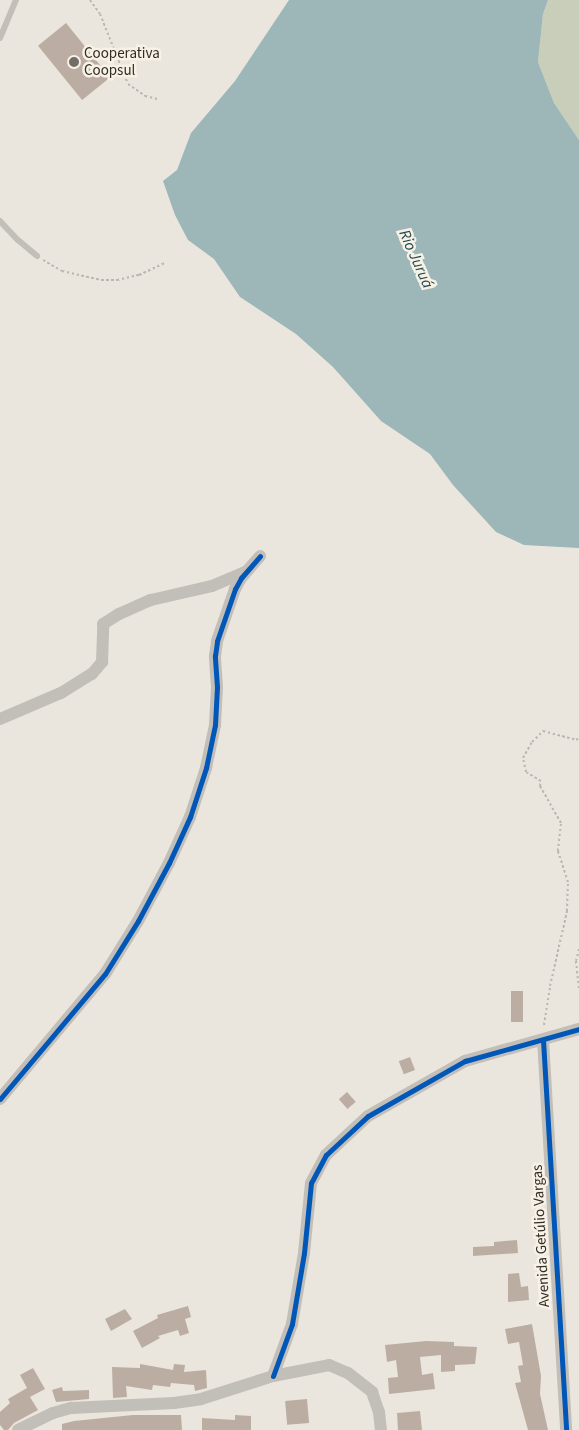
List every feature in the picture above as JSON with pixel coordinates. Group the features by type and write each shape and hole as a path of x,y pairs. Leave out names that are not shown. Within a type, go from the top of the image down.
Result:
{"street":[{"path":"0,1099 105,974 138,921 169,863 190,817 206,768 216,725 218,686 214,656 217,641 235,589 260,556"},
{"path":"0,719 60,693 92,674 102,662 103,624 119,614 151,600 212,586 246,572"},
{"path":"273,1376 292,1324 304,1254 311,1183 326,1155 368,1116 464,1061 579,1029"},
{"name":"Avenida Getúlio Vargas","path":"542,1040 560,1368 566,1430"},
{"path":"18,1430 53,1413 71,1408 174,1403 202,1399 273,1376 319,1365 337,1367 348,1373 372,1392 380,1412 381,1430"}],"lane":[{"path":"0,38 16,0"},
{"path":"0,221 37,256"}],"path":[{"path":"90,0 100,14 128,84 144,96 158,99"},
{"path":"37,256 62,271 101,280 117,280 139,275 165,263"},
{"path":"542,1040 550,986 567,911 568,882 558,851 561,823 540,786 541,780 526,772 523,758 532,742 543,731 576,740 579,738"},
{"path":"579,949 576,961 579,990"}],"green space":[{"path":"548,0 579,0 579,140 554,103 538,62 543,14"}],"water":[{"name":"Rio Juruá","path":"289,0 548,0 543,14 538,62 554,103 579,140 579,548 524,545 496,532 453,485 430,454 381,421 333,367 296,334 240,297 214,259 188,240 175,215 163,181 177,170 191,133 235,81"}],"building":[{"name":"Cooperativa Coopsul","path":"66,23 110,77 82,100 38,46"},
{"path":"511,991 523,991 523,1022 511,1022"},
{"path":"410,1057 415,1070 404,1074 399,1061"},
{"path":"347,1092 356,1102 348,1109 339,1099"},
{"path":"517,1240 518,1253 473,1256 473,1247 494,1246 494,1242"},
{"path":"519,1273 521,1287 528,1286 529,1300 508,1302 508,1274"},
{"path":"188,1306 191,1317 185,1319 189,1333 180,1336 178,1330 158,1336 160,1338 142,1348 133,1331 158,1318 157,1315"},
{"path":"125,1309 132,1319 111,1331 105,1319"},
{"path":"532,1324 541,1376 540,1394 548,1430 528,1430 515,1383 521,1382 518,1366 523,1365 519,1342 508,1344 505,1329"},
{"path":"426,1341 454,1342 454,1346 477,1347 475,1364 455,1365 455,1371 441,1372 441,1355 420,1357 422,1375 433,1373 435,1389 389,1394 388,1378 398,1377 396,1360 387,1362 385,1345"},
{"path":"140,1364 173,1370 174,1364 185,1365 184,1372 206,1370 207,1388 195,1391 194,1385 171,1383 170,1387 153,1385 152,1390 126,1386 127,1397 113,1398 112,1367 140,1368"},
{"path":"33,1368 45,1389 30,1397 38,1410 14,1423 8,1430 4,1430 0,1425 0,1412 10,1403 8,1399 27,1388 20,1375"},
{"path":"62,1387 63,1391 89,1390 89,1399 56,1402 52,1390"},
{"path":"307,1399 309,1423 287,1425 285,1401"},
{"path":"420,1411 422,1430 398,1430 397,1413"},
{"path":"133,1415 181,1415 182,1430 62,1430 62,1424 74,1421"},
{"path":"235,1415 251,1416 251,1430 202,1430 202,1418 235,1420"}],"cycle path":[{"path":"0,1099 105,974 138,921 169,863 190,817 206,768 215,725 217,687 215,656 217,641 235,589 241,578 260,556"},
{"path":"273,1376 292,1324 304,1253 311,1183 326,1155 368,1116 465,1061 579,1029"},
{"path":"543,1040 566,1430"}],"place":[{"name":"Cooperativa Coopsul","path":"74,62"}]}
